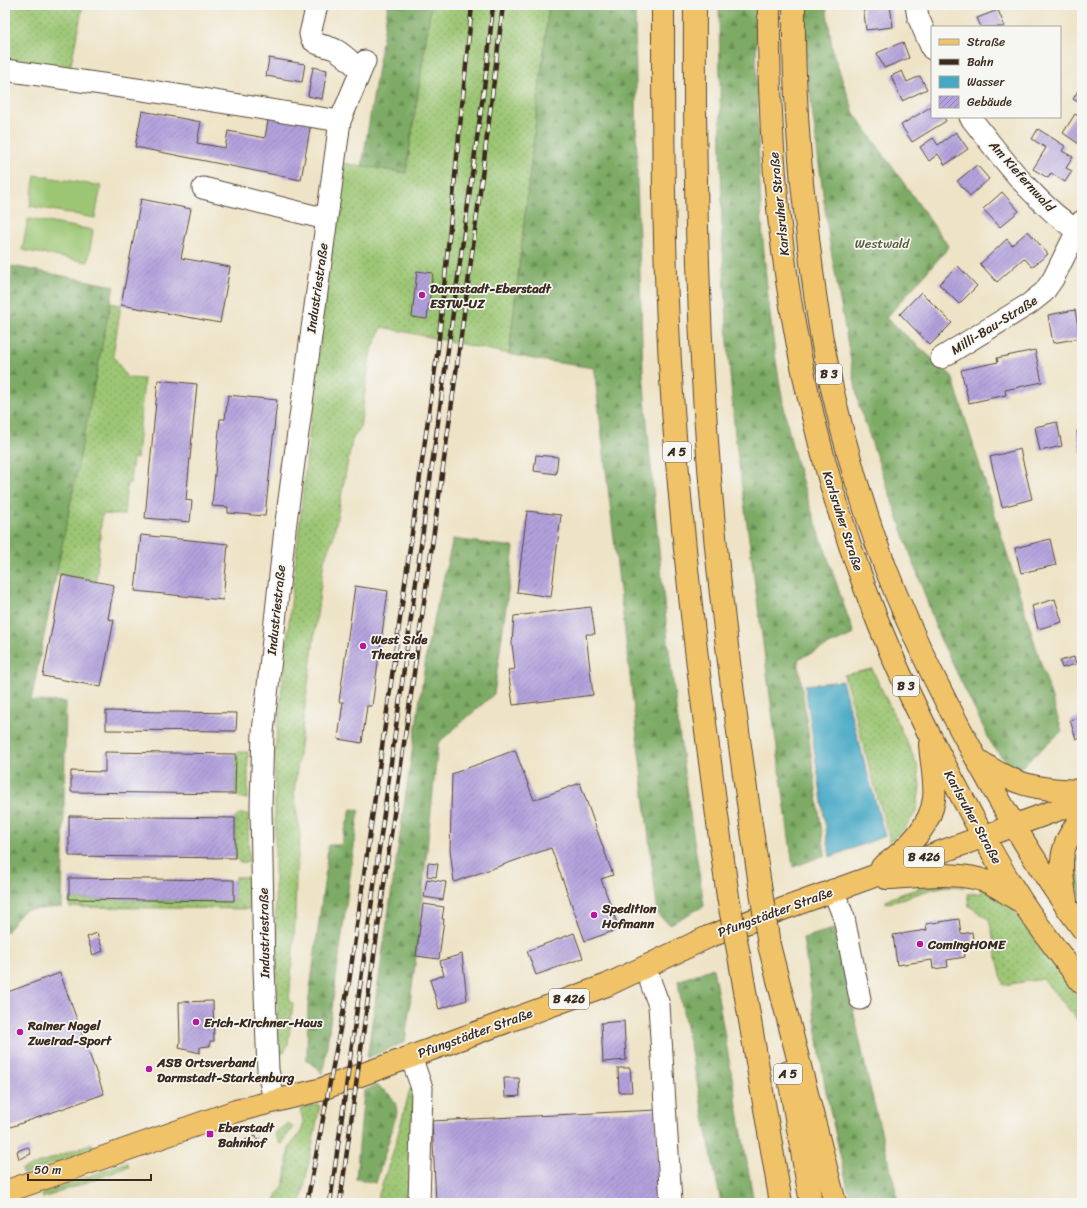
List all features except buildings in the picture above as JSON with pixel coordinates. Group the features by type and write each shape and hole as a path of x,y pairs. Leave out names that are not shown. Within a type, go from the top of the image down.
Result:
{"main road":[{"name":"A 5","path":"663,5 663,170 668,325 677,463 686,560 705,727 728,897 781,1203"},
{"name":"A 5","path":"695,5 695,173 701,337 710,478 717,557 740,749 788,1072 811,1203"},
{"name":"Karlsruher Straße","path":"769,5 771,125 780,230 788,291 807,392 833,492 863,583 884,638 929,733 983,836 1024,904 1082,983"},
{"name":"Karlsruher Straße","path":"794,5 796,120 808,241 823,345 846,447 861,498 897,596 936,683 1013,825 1034,860 1082,928"},
{"path":"865,879 904,850 921,831 931,812 934,799 934,790 929,733"},
{"path":"977,760 1010,779 1023,784 1082,791"},
{"path":"1013,825 1082,801"},
{"path":"1067,908 1061,874 1061,858 1070,834 1082,818"},
{"name":"B 426","path":"983,836 1013,825"},
{"name":"Pfungstädter Straße","path":"5,1192 236,1111 320,1090 557,1004 607,985 708,937 983,836"},
{"name":"B 426","path":"865,879 950,875 977,879 996,887 1024,904"},
{"path":"769,945 835,1203"}],"street":[{"name":"Industriestraße","path":"274,1101 268,1070 264,968 261,807 263,732 285,530 340,121 363,66 336,50 314,42 310,38 317,5"},
{"path":"916,5 918,16 931,47"},
{"path":"5,70 340,121"},
{"name":"Am Kiefernwald","path":"971,118 1035,195 1056,215 1080,229"},
{"path":"203,188 326,219"},
{"name":"Milli-Bau-Straße","path":"941,358 1030,304 1044,292 1053,279 1080,229"},
{"path":"833,890 844,918 860,999"},
{"path":"645,967 658,1005 671,1203"},
{"path":"411,1057 422,1088 419,1203"}],"green space":[{"path":"5,5 83,5 69,74 5,62"},
{"path":"388,5 431,5 406,173 362,166"},
{"path":"431,5 549,5 509,354 382,327 370,355 360,428 352,440 333,538 324,560 294,792 300,836 296,875 295,923 289,1002 293,1003 288,1044 284,1052 278,1053 275,1052 273,1016 278,1015 275,893 275,752 313,400 342,163 406,173"},
{"path":"549,5 635,5 637,178 643,373 668,642 686,787 704,906 670,924 658,915 594,368 509,354"},
{"path":"719,5 756,5 757,112 762,219 771,326 779,379 789,432 800,474 854,634 798,659 825,855 793,867 735,435 729,361 722,233"},
{"name":"Westwald","path":"800,5 826,5 833,53 854,113 949,247 886,318 952,376 1062,731 1018,770 1003,758 991,743 939,636 859,406 829,239 800,18"},
{"path":"35,175 101,186 95,218 30,206"},
{"path":"28,219 93,230 88,262 22,250"},
{"path":"12,266 114,286 31,701 66,702 62,907 24,910 5,933 5,327"},
{"path":"110,303 121,305 113,355 127,378 144,379 137,458 133,458 130,483 127,483 124,515 102,514 96,582 56,574"},
{"path":"453,539 514,547 494,694 438,743 416,956 405,1042 367,1058 428,644"},
{"path":"872,669 917,764 920,787 916,812 904,829 890,841 844,675"},
{"path":"239,752 248,752 248,799 240,798 235,794 236,754"},
{"path":"351,809 359,810 323,1074 307,1060 308,1005 328,845 341,845"},
{"path":"239,814 248,814 249,862 239,862 235,858 235,818"},
{"path":"1073,855 1078,859 1082,899 1071,875"},
{"path":"236,877 250,877 250,909 69,907 69,899 234,901 234,880"},
{"path":"939,884 964,887 947,886 888,903 885,902 902,894"},
{"path":"984,889 1008,903 1082,1004 1082,1025 1043,979 1003,985 989,919 969,906 967,894 981,893"},
{"path":"836,928 867,1075 899,1203 851,1203 825,1087 803,938"},
{"path":"713,968 754,1203 721,1203 681,1001 678,981"},
{"path":"376,1085 391,1096 395,1103 397,1113 376,1183 356,1179 364,1091"},
{"path":"410,1089 416,1090 412,1176 404,1203 376,1203 395,1146"},
{"path":"320,1105 301,1203 274,1203 285,1181 289,1149 302,1130 303,1119 300,1110 309,1106"},
{"path":"289,1123 293,1129 286,1136 282,1144 280,1144 274,1133"},
{"path":"92,1143 94,1148 23,1174 21,1170"},
{"path":"127,1162 129,1167 43,1198 41,1194"}],"water":[{"path":"842,681 885,836 830,857 805,685"}],"railway":[{"path":"307,1203 349,982 438,348 472,5"},
{"path":"330,1203 468,208 487,66 493,5"},
{"path":"340,1203 445,455 485,155 503,5"}],"place":[{"name":"Darmstadt-Eberstadt ESTW-UZ","path":"422,295"},
{"name":"West Side Theatre","path":"363,646"},
{"name":"Spedition Hofmann","path":"594,915"},
{"name":"ComingHOME","path":"920,944"},
{"name":"Erich-Kirchner-Haus","path":"196,1022"},
{"name":"Rainer Nagel Zweirad-Sport","path":"20,1032"},
{"name":"ASB Ortsverband Darmstadt-Starkenburg","path":"149,1069"},
{"name":"Eberstadt Bahnhof","path":"210,1134"}]}
